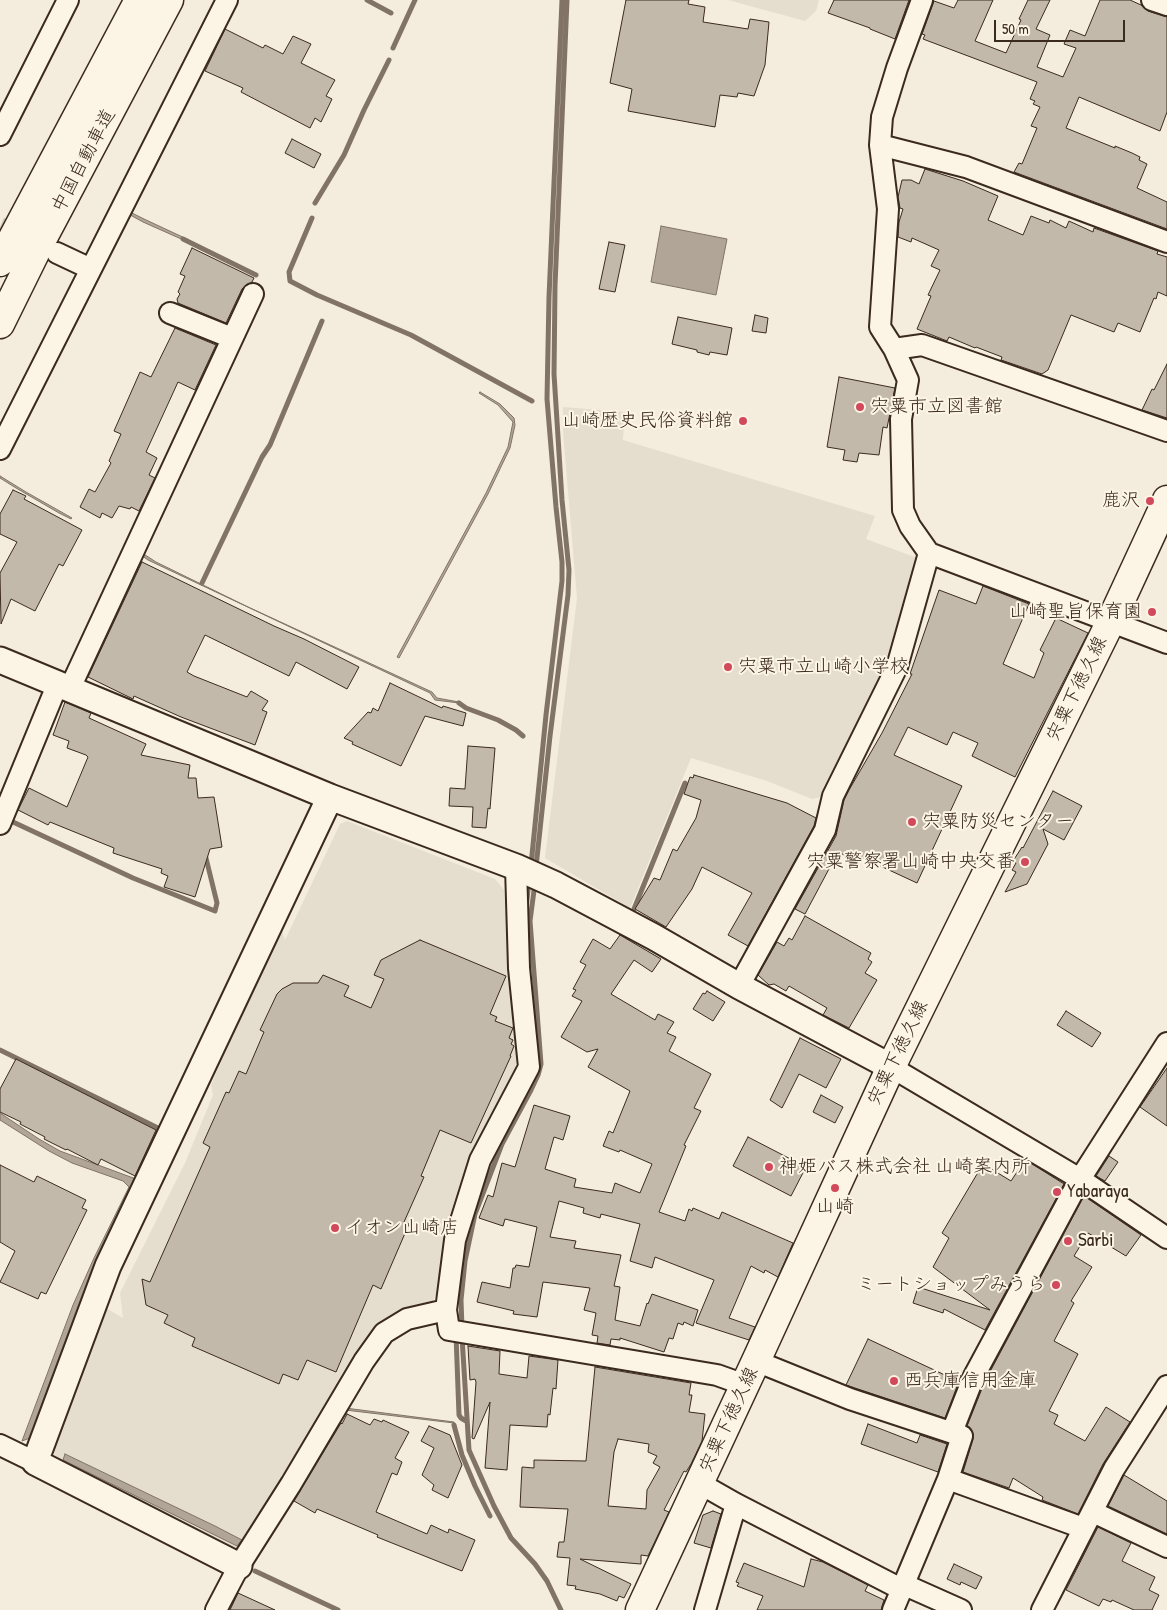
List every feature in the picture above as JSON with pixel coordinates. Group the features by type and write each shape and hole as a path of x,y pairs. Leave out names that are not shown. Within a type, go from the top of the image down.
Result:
{"main road":[{"name":"中国自動車道","path":"0,262 138,0"},
{"name":"中国自動車道","path":"0,324 37,249 169,0"},
{"name":"宍粟下徳久線","path":"640,1610 751,1373 890,1067 1111,621 1167,500"}],"street":[{"path":"0,135 68,0"},
{"path":"0,449 227,0"},
{"path":"922,0 897,68 882,117 880,146 888,209 880,327 894,348 908,380 901,419 903,510 910,526 929,553 1167,644"},
{"path":"1152,0 1167,5"},
{"path":"880,146 966,167 1167,242"},
{"path":"57,253 91,269"},
{"path":"0,824 64,685 253,294"},
{"path":"170,313 232,338"},
{"path":"894,348 922,345 1167,431"},
{"path":"740,986 825,830 834,796 897,667 929,553"},
{"path":"0,660 330,797 556,884 890,1067 1080,1179 1167,1238"},
{"path":"35,1462 108,1266 330,797"},
{"path":"516,867 519,968 529,1067 480,1160 455,1240 446,1310 449,1330 717,1375 751,1373 850,1399 962,1436 948,1479 893,1610"},
{"path":"952,1432 974,1376 1080,1179 1167,1043"},
{"path":"216,1610 239,1566 291,1484 364,1361 384,1334 407,1318 446,1310"},
{"path":"1042,1610 1114,1469 1167,1386"},
{"path":"0,1445 239,1566"},
{"path":"948,1479 1088,1520 1167,1547"},
{"path":"699,1483 736,1504 904,1587 961,1610"},
{"path":"706,1610 736,1504"}],"shaded area":[{"path":"728,0 819,0 816,11 805,21"},
{"path":"124,209 189,240 188,242 143,222 123,211"},
{"path":"661,226 727,239 716,295 651,282"},
{"path":"480,392 500,404 514,418 515,425 510,448 488,494 399,658 397,657 486,493 508,447 513,422 498,405"},
{"name":"宍粟市立山崎小学校","path":"563,407 625,412 623,440 875,516 866,539 920,559 892,657 821,797 812,799 767,781 691,758 630,908 545,858 577,598 563,432"},
{"path":"0,476 72,518 59,513 16,488 0,478"},
{"path":"139,551 156,562 246,606 432,692 437,698 459,702 466,706 465,708 459,703 435,700 430,693 148,560"},
{"path":"347,821 495,879 504,890 518,1052 514,1074 472,1150 461,1180 449,1218 436,1295 430,1305 402,1310 380,1326 328,1400 243,1545 235,1549 65,1469 55,1462 54,1448 106,1308 123,1318 120,1293 185,1163 213,1095 211,1085 246,1004 282,931 285,940 340,824"},
{"path":"0,1113 60,1151 136,1179 86,1288 30,1438 22,1441 73,1305 129,1187 123,1181 72,1163 49,1151 0,1120"},
{"path":"345,1408 454,1422 454,1423 345,1410"},
{"path":"65,1454 242,1540 237,1546 63,1460"}],"building":[{"path":"626,0 689,0 688,4 705,7 703,22 748,29 750,19 769,22 765,65 754,96 738,93 737,97 720,95 715,127 628,111 632,89 610,83"},
{"path":"834,0 909,0 895,39 828,13"},
{"path":"958,0 993,0 975,41 1006,53 1028,0 1050,0 1036,29 1050,35 1037,67 1063,77 1076,48 1064,44 1070,30 1085,36 1100,0 1130,0 1148,11 1167,17 1167,112 1160,131 1079,97 1066,128 1132,153 1140,157 1139,160 1147,164 1137,188 1167,202 1167,229 1014,172 1019,163 1022,164 1037,128 1031,126 1040,107 1033,104 1035,101 1030,99 1037,82 923,39 925,35 922,34 934,1 954,8"},
{"path":"225,29 263,48 265,45 283,54 293,36 311,44 301,63 335,80 326,96 332,99 321,122 315,118 310,128 241,92 243,88 205,71"},
{"path":"292,139 321,154 314,168 285,153"},
{"path":"925,169 963,181 998,196 988,220 1023,235 1031,216 1049,223 1050,220 1066,228 1069,221 1093,232 1094,228 1158,251 1157,254 1167,257 1167,296 1158,292 1140,332 1118,323 1114,332 1071,315 1048,370 1042,374 1001,360 1002,357 949,337 947,341 917,329 931,296 928,295 940,270 931,266 939,250 912,238 911,242 898,237 899,222 903,209 900,208 898,197 902,180 911,180 919,184"},
{"path":"609,242 625,245 615,292 599,289"},
{"path":"192,248 254,278 252,282 242,289 226,323 178,303 177,299 180,294 178,292 185,276 180,274"},
{"path":"755,315 768,318 766,333 752,331"},
{"path":"678,317 732,328 727,355 710,352 709,355 672,344"},
{"path":"175,328 216,345 195,390 178,382 146,452 157,458 149,475 155,478 139,511 131,507 130,509 119,506 112,518 102,513 100,518 80,507 89,489 95,492 111,463 109,461 121,434 114,431 140,372 151,377"},
{"path":"1167,364 1167,418 1142,410"},
{"path":"839,377 895,388 887,428 883,427 879,455 859,453 857,462 843,460 845,450 827,447"},
{"path":"13,490 26,496 24,499 82,530 63,566 59,564 35,611 11,599 1,624 0,573 17,542 0,534 0,514"},
{"path":"142,562 359,667 347,689 296,662 289,676 205,635 187,672 247,697 251,691 268,701 262,710 267,712 255,745 181,717 134,696 133,699 88,677"},
{"path":"983,586 1029,604 1003,664 1034,678 1044,653 1040,650 1056,618 1088,633 1015,777 972,756 978,743 953,732 947,745 908,727 894,755 962,786 917,883 861,857 859,862 838,852 805,914 795,909 836,836 844,800 882,733 912,674 910,674 939,590 976,604"},
{"path":"390,683 442,708 443,706 466,713 463,726 425,716 401,766 352,744 353,742 344,738 368,712 371,713 373,708 378,711"},
{"path":"65,702 91,713 89,718 146,744 141,755 190,765 188,778 196,778 198,798 214,797 222,847 210,849 195,897 164,887 168,876 161,873 162,869 113,853 114,848 50,822 48,825 18,810 29,788 67,807 88,757 67,748 69,741 53,735"},
{"path":"468,746 495,748 490,809 488,808 486,828 472,827 473,807 449,806 450,788 465,789"},
{"path":"694,775 787,803 816,818 814,826 748,946 728,935 752,893 702,867 692,889 666,927 635,909 654,878 660,880 673,849 677,851 696,818 701,800 684,794 690,777 693,778"},
{"path":"1053,791 1082,806 1064,840 1043,829 1048,844 1027,884 1005,892 1016,872 1012,870 1016,863 1013,861 1023,848"},
{"path":"805,916 871,953 868,959 872,962 865,973 877,980 849,1028 823,1015 827,1008 789,986 786,991 774,984 769,985 758,975 777,942 784,946 789,938 792,940"},
{"path":"620,935 661,959 652,972 634,960 611,994 655,1020 658,1014 674,1022 667,1033 676,1037 669,1051 711,1074 694,1108 701,1111 684,1145 686,1146 659,1212 685,1221 689,1209 692,1211 693,1208 719,1219 722,1212 793,1243 778,1277 765,1270 764,1273 751,1266 729,1318 755,1327 749,1340 696,1323 714,1280 655,1257 652,1268 630,1261 640,1224 601,1214 600,1218 583,1213 584,1208 559,1201 550,1237 576,1241 574,1248 621,1255 614,1286 620,1287 615,1320 640,1326 647,1303 652,1294 698,1310 693,1326 684,1322 683,1325 678,1323 673,1339 669,1338 664,1352 620,1338 620,1340 611,1339 610,1345 597,1343 598,1336 592,1335 596,1313 584,1310 590,1288 543,1282 537,1317 513,1314 514,1311 477,1302 482,1282 510,1288 513,1268 516,1265 529,1267 537,1227 505,1219 503,1226 479,1218 488,1195 493,1197 502,1163 515,1167 534,1105 570,1116 563,1140 554,1137 545,1169 576,1179 574,1187 612,1193 615,1183 640,1193 652,1164 620,1150 619,1152 603,1146 609,1131 613,1133 630,1091 588,1067 598,1049 587,1052 561,1037 582,1001 572,996 576,990 573,989 586,965 580,962 593,939 610,949"},
{"path":"420,940 506,976 490,1014 497,1017 495,1021 513,1028 509,1038 513,1040 511,1044 514,1046 511,1056 471,1143 440,1130 421,1176 424,1177 404,1222 409,1224 381,1289 373,1285 336,1372 307,1360 298,1380 283,1374 279,1384 192,1346 195,1338 164,1323 168,1315 146,1305 142,1279 150,1282 210,1147 203,1143 226,1092 229,1093 239,1071 246,1074 264,1032 260,1030 277,994 293,983 318,983 323,975 349,986 344,996 371,1008 384,979 374,975 381,960"},
{"path":"707,991 725,1002 713,1021 693,1009 703,993 705,994"},
{"path":"1066,1011 1101,1033 1092,1047 1057,1025"},
{"path":"800,1038 841,1059 826,1088 799,1074 782,1108 770,1100"},
{"path":"16,1059 156,1130 135,1176 101,1159 98,1165 66,1150 44,1139 45,1137 20,1124 21,1122 0,1112 0,1089"},
{"path":"1167,1068 1167,1126 1140,1107"},
{"path":"821,1095 843,1107 835,1123 813,1112"},
{"name":"神姫バス株式会社 山崎案内所","path":"748,1137 806,1167 791,1196 733,1166"},
{"path":"1109,1156 1118,1162 1105,1181 1096,1176"},
{"path":"1029,1162 1064,1184 985,1330 944,1309 943,1313 913,1303 918,1287 990,1310 933,1267 949,1238 942,1233 983,1164 1011,1181 1023,1163 1027,1166"},
{"path":"0,1165 34,1182 37,1176 86,1200 82,1208 87,1210 46,1294 41,1292 38,1299 0,1282 15,1251 0,1242"},
{"path":"1084,1196 1141,1235 1126,1256 1088,1233 1074,1256 1092,1267 1071,1301 1074,1303 1054,1341 1078,1354 1049,1411 1058,1415 1054,1424 1085,1441 1106,1407 1130,1422 1103,1464 1078,1514 1042,1500 1043,1497 1013,1478 1009,1488 963,1472 973,1439 973,1433 967,1426 985,1381"},
{"name":"西兵庫信用金庫","path":"868,1339 947,1376 950,1370 961,1376 945,1418 846,1385"},
{"path":"468,1346 500,1351 499,1374 527,1378 529,1356 558,1360 556,1389 553,1388 547,1427 510,1425 507,1470 485,1468 490,1402 474,1439 472,1438 476,1382 475,1379 470,1380"},
{"path":"595,1367 691,1383 689,1395 692,1395 689,1412 705,1414 702,1441 664,1510 669,1512 648,1556 641,1555 641,1564 580,1559 631,1584 624,1598 619,1596 617,1601 600,1594 575,1589 576,1586 567,1585 570,1558 557,1557 559,1542 564,1542 568,1509 520,1507 522,1467 534,1468 534,1460 586,1461","holes":["618,1439 649,1444 648,1452 657,1456 653,1463 660,1467 647,1490 646,1509 608,1506 614,1452"]},
{"path":"347,1414 370,1425 374,1419 382,1422 383,1420 409,1432 395,1458 402,1462 397,1475 392,1473 376,1512 427,1534 431,1525 448,1533 449,1529 475,1540 462,1571 377,1537 378,1535 317,1509 315,1513 294,1501"},
{"path":"868,1424 917,1443 920,1435 947,1444 938,1472 861,1444"},
{"path":"429,1426 450,1435 462,1465 448,1498 432,1490 434,1485 422,1475 434,1448 421,1441"},
{"path":"1124,1475 1167,1501 1167,1534 1108,1506"},
{"path":"713,1511 721,1514 711,1548 694,1543 703,1515"},
{"path":"1098,1527 1131,1543 1122,1561 1155,1577 1149,1590 1159,1595 1152,1610 1134,1610 1112,1600 1111,1602 1103,1599 1099,1606 1066,1590"},
{"path":"811,1559 823,1562 868,1585 865,1591 884,1600 881,1610 757,1610 763,1596 737,1586 739,1583 736,1582 744,1563 804,1587"},
{"path":"954,1564 982,1577 976,1589 961,1582 960,1585 947,1579"},
{"path":"238,1593 275,1610 230,1610"}],"waterway":[{"path":"367,0 391,13"},
{"path":"393,48 415,0"},
{"path":"531,865 562,581 562,562 547,399 549,297 562,0"},
{"path":"536,867 568,595 569,570 562,500 554,374 555,286 567,0"},
{"path":"315,203 344,155 389,60"},
{"path":"312,218 289,272 290,281 317,295 411,335 532,401"},
{"path":"183,239 256,275"},
{"path":"202,583 262,457 270,445 322,321"},
{"path":"459,703 466,708 498,720 523,736"},
{"path":"634,909 685,783"},
{"path":"13,822 133,878 215,911 217,903 205,854"},
{"path":"526,908 529,881"},
{"path":"462,1328 461,1300 465,1261 475,1214 502,1144 531,1090 541,1064 530,921 535,883"},
{"path":"0,1050 164,1131"},
{"path":"456,1335 459,1415 466,1421"},
{"path":"462,1337 469,1450 494,1506 511,1538 535,1564 547,1581 561,1610"},
{"path":"454,1425 462,1455 490,1516"},
{"path":"255,1571 338,1610"}],"tunnel":[{"path":"0,227 28,239"}],"place":[{"name":"宍粟市立図書館","path":"860,407"},
{"name":"山崎歴史民俗資料館","path":"743,421"},
{"name":"鹿沢","path":"1150,501"},
{"name":"山崎聖旨保育園","path":"1152,612"},
{"name":"宍粟市立山崎小学校","path":"728,667"},
{"name":"宍粟防災センター","path":"912,822"},
{"name":"宍粟警察署山崎中央交番","path":"1025,862"},
{"name":"神姫バス株式会社 山崎案内所","path":"769,1167"},
{"name":"山崎","path":"835,1188"},
{"name":"Yabaraya","path":"1057,1192"},
{"name":"イオン山崎店","path":"335,1228"},
{"name":"Sarbi","path":"1068,1241"},
{"name":"ミートショップみうら","path":"1056,1285"},
{"name":"西兵庫信用金庫","path":"894,1381"}]}
